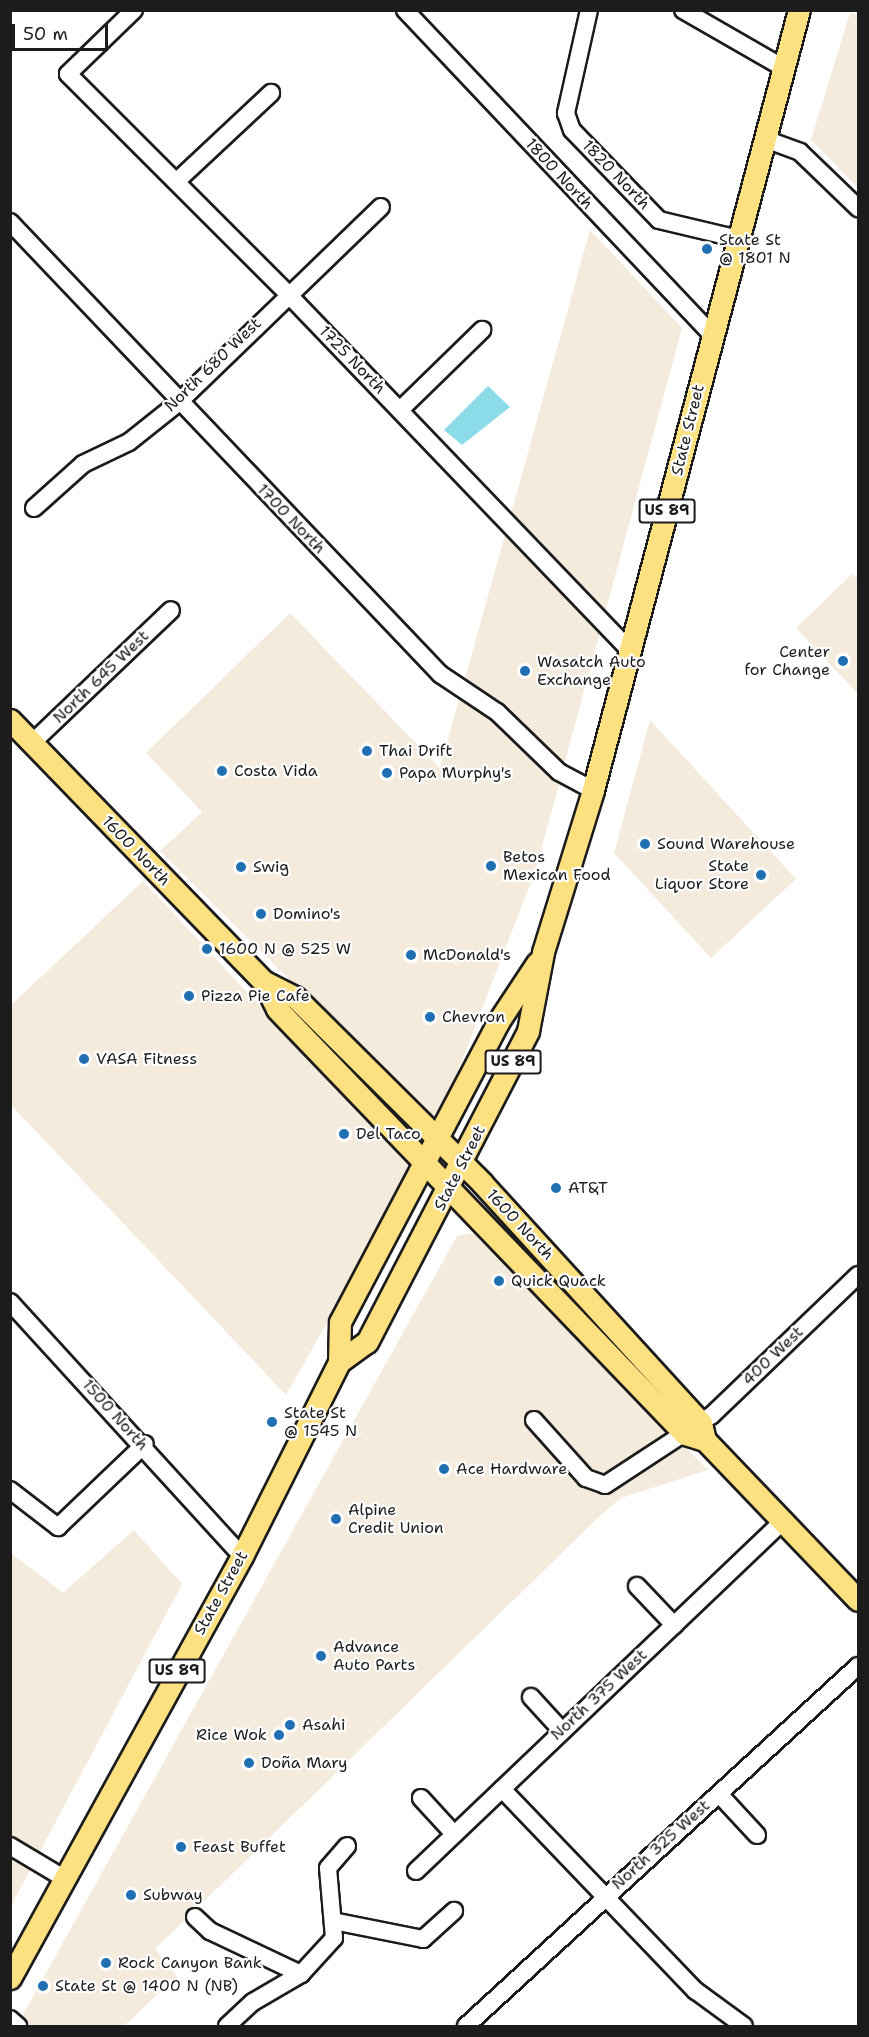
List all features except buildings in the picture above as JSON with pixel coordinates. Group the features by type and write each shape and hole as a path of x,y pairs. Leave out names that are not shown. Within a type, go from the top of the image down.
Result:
{"main road":[{"name":"State Street","path":"339,1362 368,1342 463,1164 528,1031 543,952 593,790 799,10"},
{"name":"1600 North","path":"12,725 262,981 278,1009 451,1187 697,1432 858,1600"},
{"name":"State Street","path":"10,1978 62,1877 242,1556 339,1362 340,1322 428,1161 498,1022 543,952"},
{"name":"1600 North","path":"262,981 295,997 463,1164 697,1432"}],"street":[{"name":"1725 North","path":"134,10 68,74 287,293 630,651"},
{"name":"1800 North","path":"405,10 714,337"},
{"name":"1820 North","path":"589,10 567,121 659,220 739,239"},
{"path":"683,10 784,68"},
{"path":"177,181 271,93"},
{"path":"765,139 800,152 858,208"},
{"name":"North 680 West","path":"34,508 83,464 129,442 178,403 287,293 381,207"},
{"name":"1700 North","path":"10,222 178,403 440,674 497,712 559,772 593,790"},
{"path":"400,410 482,330"},
{"name":"North 645 West","path":"32,743 171,610"},
{"name":"400 West","path":"534,1420 586,1478 601,1485 697,1432 858,1275"},
{"name":"1500 North","path":"10,1302 145,1444 155,1463 242,1556"},
{"path":"10,1490 58,1527 145,1444"},
{"name":"North 375 West","path":"416,1871 783,1521"},
{"path":"637,1586 674,1625"},
{"name":"North 325 West","path":"466,2026 604,1896 858,1666"},
{"path":"531,1697 562,1731"},
{"path":"502,1789 696,1991 744,2026"},
{"path":"719,1794 757,1835"},
{"path":"421,1798 454,1834"},
{"path":"10,1846 62,1877"},
{"path":"227,2026 254,2002 300,1974 334,1938 328,1868 347,1846"},
{"path":"333,1921 423,1939 454,1911"},
{"path":"195,1917 210,1931 300,1974"},
{"path":"10,2019 18,2026"}],"shaded area":[{"path":"850,13 858,15 858,188 811,140"},
{"path":"590,230 682,328 536,869 444,1107 429,1118 160,851 202,812 146,753 290,613 440,768"},
{"name":"Center for Change","path":"852,574 858,578 858,694 796,628"},
{"path":"650,720 796,879 711,958 614,853"},
{"path":"143,881 414,1170 286,1395 11,1105 11,1005"},
{"path":"474,1233 708,1470 621,1498 600,1516 155,1949 177,1976 124,2026 28,2026 21,2018 457,1236"},
{"path":"134,1530 182,1584 11,1906 11,1553 63,1593"}],"water":[{"path":"488,386 510,407 462,445 444,430"}],"place":[{"name":"State St @ 1801 N","path":"707,249"},
{"name":"Center for Change","path":"843,661"},
{"name":"Wasatch Auto Exchange","path":"525,671"},
{"name":"Thai Drift","path":"367,751"},
{"name":"Costa Vida","path":"222,771"},
{"name":"Papa Murphy's","path":"387,773"},
{"name":"Sound Warehouse","path":"645,844"},
{"name":"Betos Mexican Food","path":"491,866"},
{"name":"Swig","path":"241,867"},
{"name":"State Liquor Store","path":"761,875"},
{"name":"Domino's","path":"261,914"},
{"name":"1600 N @ 525 W","path":"207,949"},
{"name":"McDonald's","path":"411,955"},
{"name":"Pizza Pie Cafe","path":"189,996"},
{"name":"Chevron","path":"430,1017"},
{"name":"VASA Fitness","path":"84,1059"},
{"name":"Del Taco","path":"344,1134"},
{"name":"AT&T","path":"556,1188"},
{"name":"Quick Quack","path":"499,1281"},
{"name":"State St @ 1545 N","path":"272,1422"},
{"name":"Ace Hardware","path":"444,1469"},
{"name":"Alpine Credit Union","path":"336,1519"},
{"name":"Advance Auto Parts","path":"321,1656"},
{"name":"Asahi","path":"290,1725"},
{"name":"Rice Wok","path":"279,1735"},
{"name":"Doña Mary","path":"249,1763"},
{"name":"Feast Buffet","path":"181,1847"},
{"name":"Subway","path":"131,1895"},
{"name":"Rock Canyon Bank","path":"106,1963"},
{"name":"State St @ 1400 N (NB)","path":"43,1986"}]}
